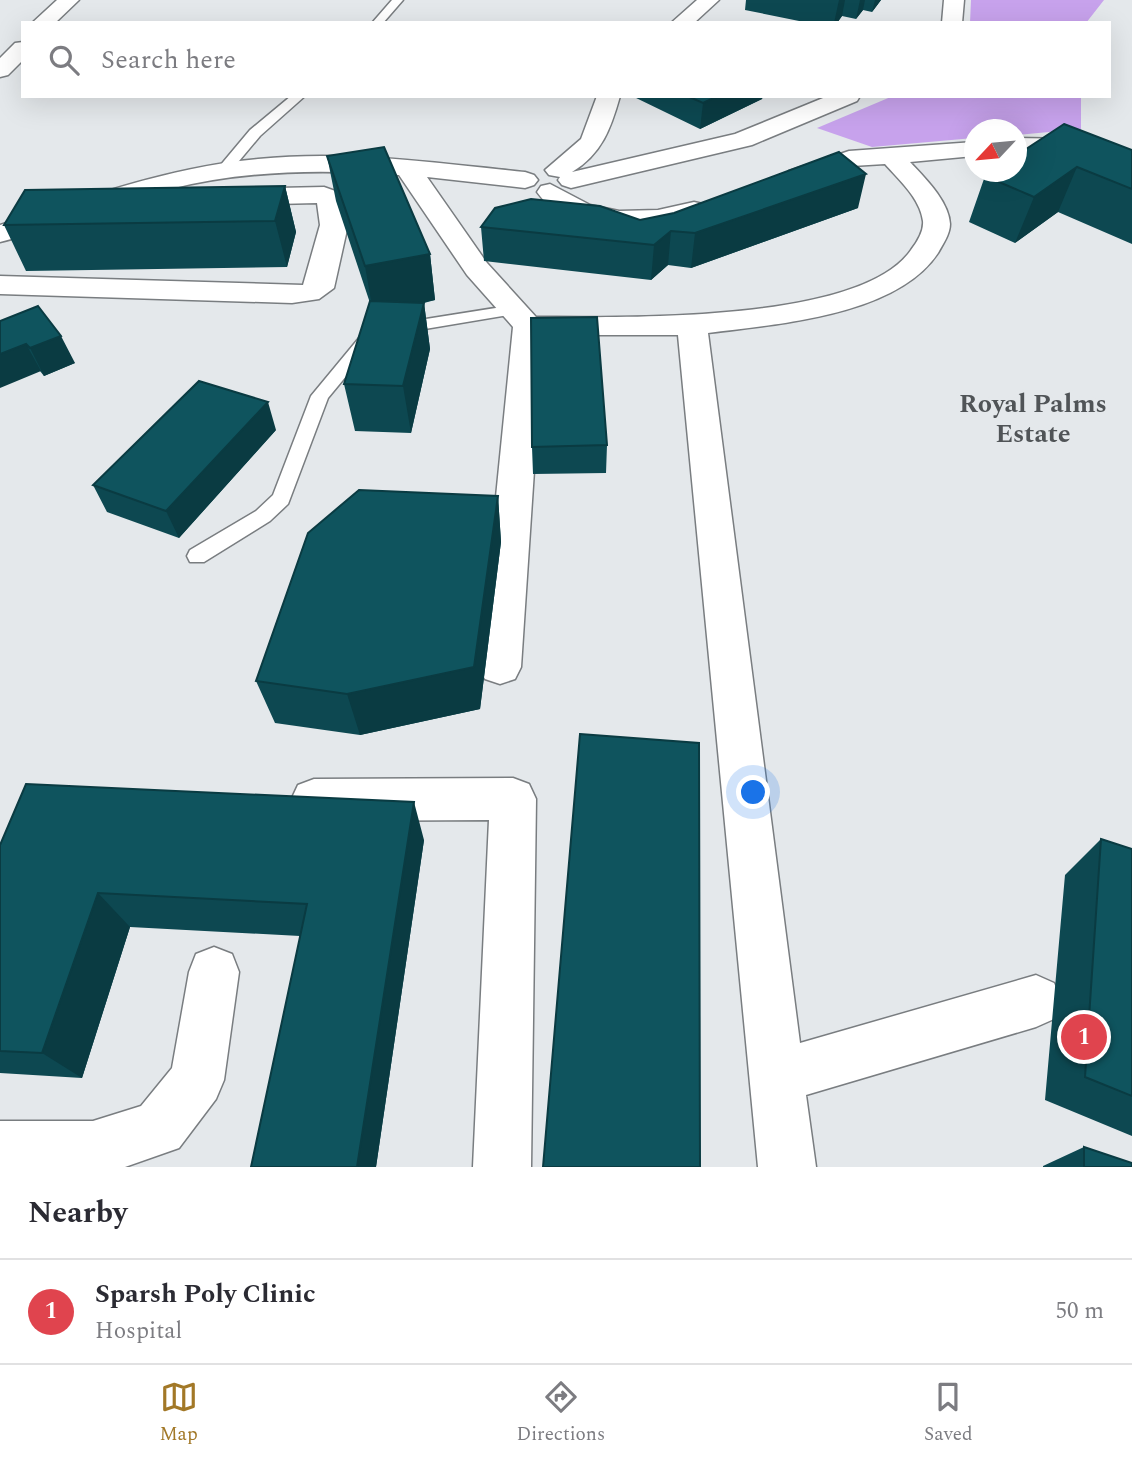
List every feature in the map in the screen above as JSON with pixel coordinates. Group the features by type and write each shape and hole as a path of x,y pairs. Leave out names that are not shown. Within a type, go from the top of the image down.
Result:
{"street":[{"path":"44,21 69,0"},
{"path":"683,21 709,0"},
{"path":"952,21 954,0"},
{"path":"0,70 21,50"},
{"path":"560,181 583,156 598,133 607,98"},
{"path":"0,253 5,244 15,239 40,229 106,214 169,181 224,170 305,163 525,180 537,171 560,181 743,141 844,98"},
{"path":"1027,145 1076,146 1132,168"},
{"path":"770,185 849,159 964,150"},
{"path":"521,318 691,326 789,313 841,302 892,281 925,257 937,225 931,204 891,155"},
{"path":"408,169 477,269 521,318 500,667"},
{"path":"560,181 569,206 619,218 643,219 679,215 718,202"},
{"path":"0,234 106,214 324,194 329,198 334,225 319,288 309,293 0,285"},
{"path":"231,223 299,221 307,216 310,195"},
{"path":"691,326 787,1167"},
{"path":"270,801 513,799 502,1167"},
{"path":"0,1149 93,1149 159,1128 197,1080 214,972"},
{"path":"777,1077 1036,1001"}],"lane":[{"path":"379,21 398,0"},
{"path":"224,170 255,134 297,98"},
{"path":"197,556 263,516 281,499 320,397 366,342 408,327 521,318"}],"shaded area":[{"path":"971,0 1104,0 1088,21 970,21"},
{"path":"888,98 1081,98 1081,129 1027,134 1027,119 964,119 964,139 872,147 817,128"}],"building":[{"path":"692,98 714,98 703,103"},
{"path":"1064,124 1132,150 1132,189 1077,167 1034,197 999,182 1027,182 1027,148"},
{"path":"384,147 430,254 365,266 327,156"},
{"path":"839,152 866,174 695,233 671,231 654,245 481,227 495,208 531,199 600,206 640,220 674,213"},
{"path":"285,186 275,221 4,225 25,190"},
{"path":"370,301 424,303 403,386 344,384"},
{"path":"38,306 61,336 30,348 26,344 0,354 0,321"},
{"path":"597,317 607,445 532,447 531,318"},
{"path":"199,381 268,402 166,511 93,485"},
{"path":"359,490 498,496 474,667 347,694 256,681 308,533"},
{"path":"580,734 699,743 700,1167 543,1167"},
{"path":"26,784 414,802 357,1167 251,1167 307,904 98,893 42,1053 0,1051 0,845"},
{"path":"1101,839 1132,849 1132,1096 1085,1077"},
{"path":"1084,1147 1132,1163 1132,1167 1084,1167"}],"place":[{"name":"Sparsh Poly Clinic","path":"1084,1037"}],"district":[{"name":"Royal Palms Estate","path":"1033,419"}]}
